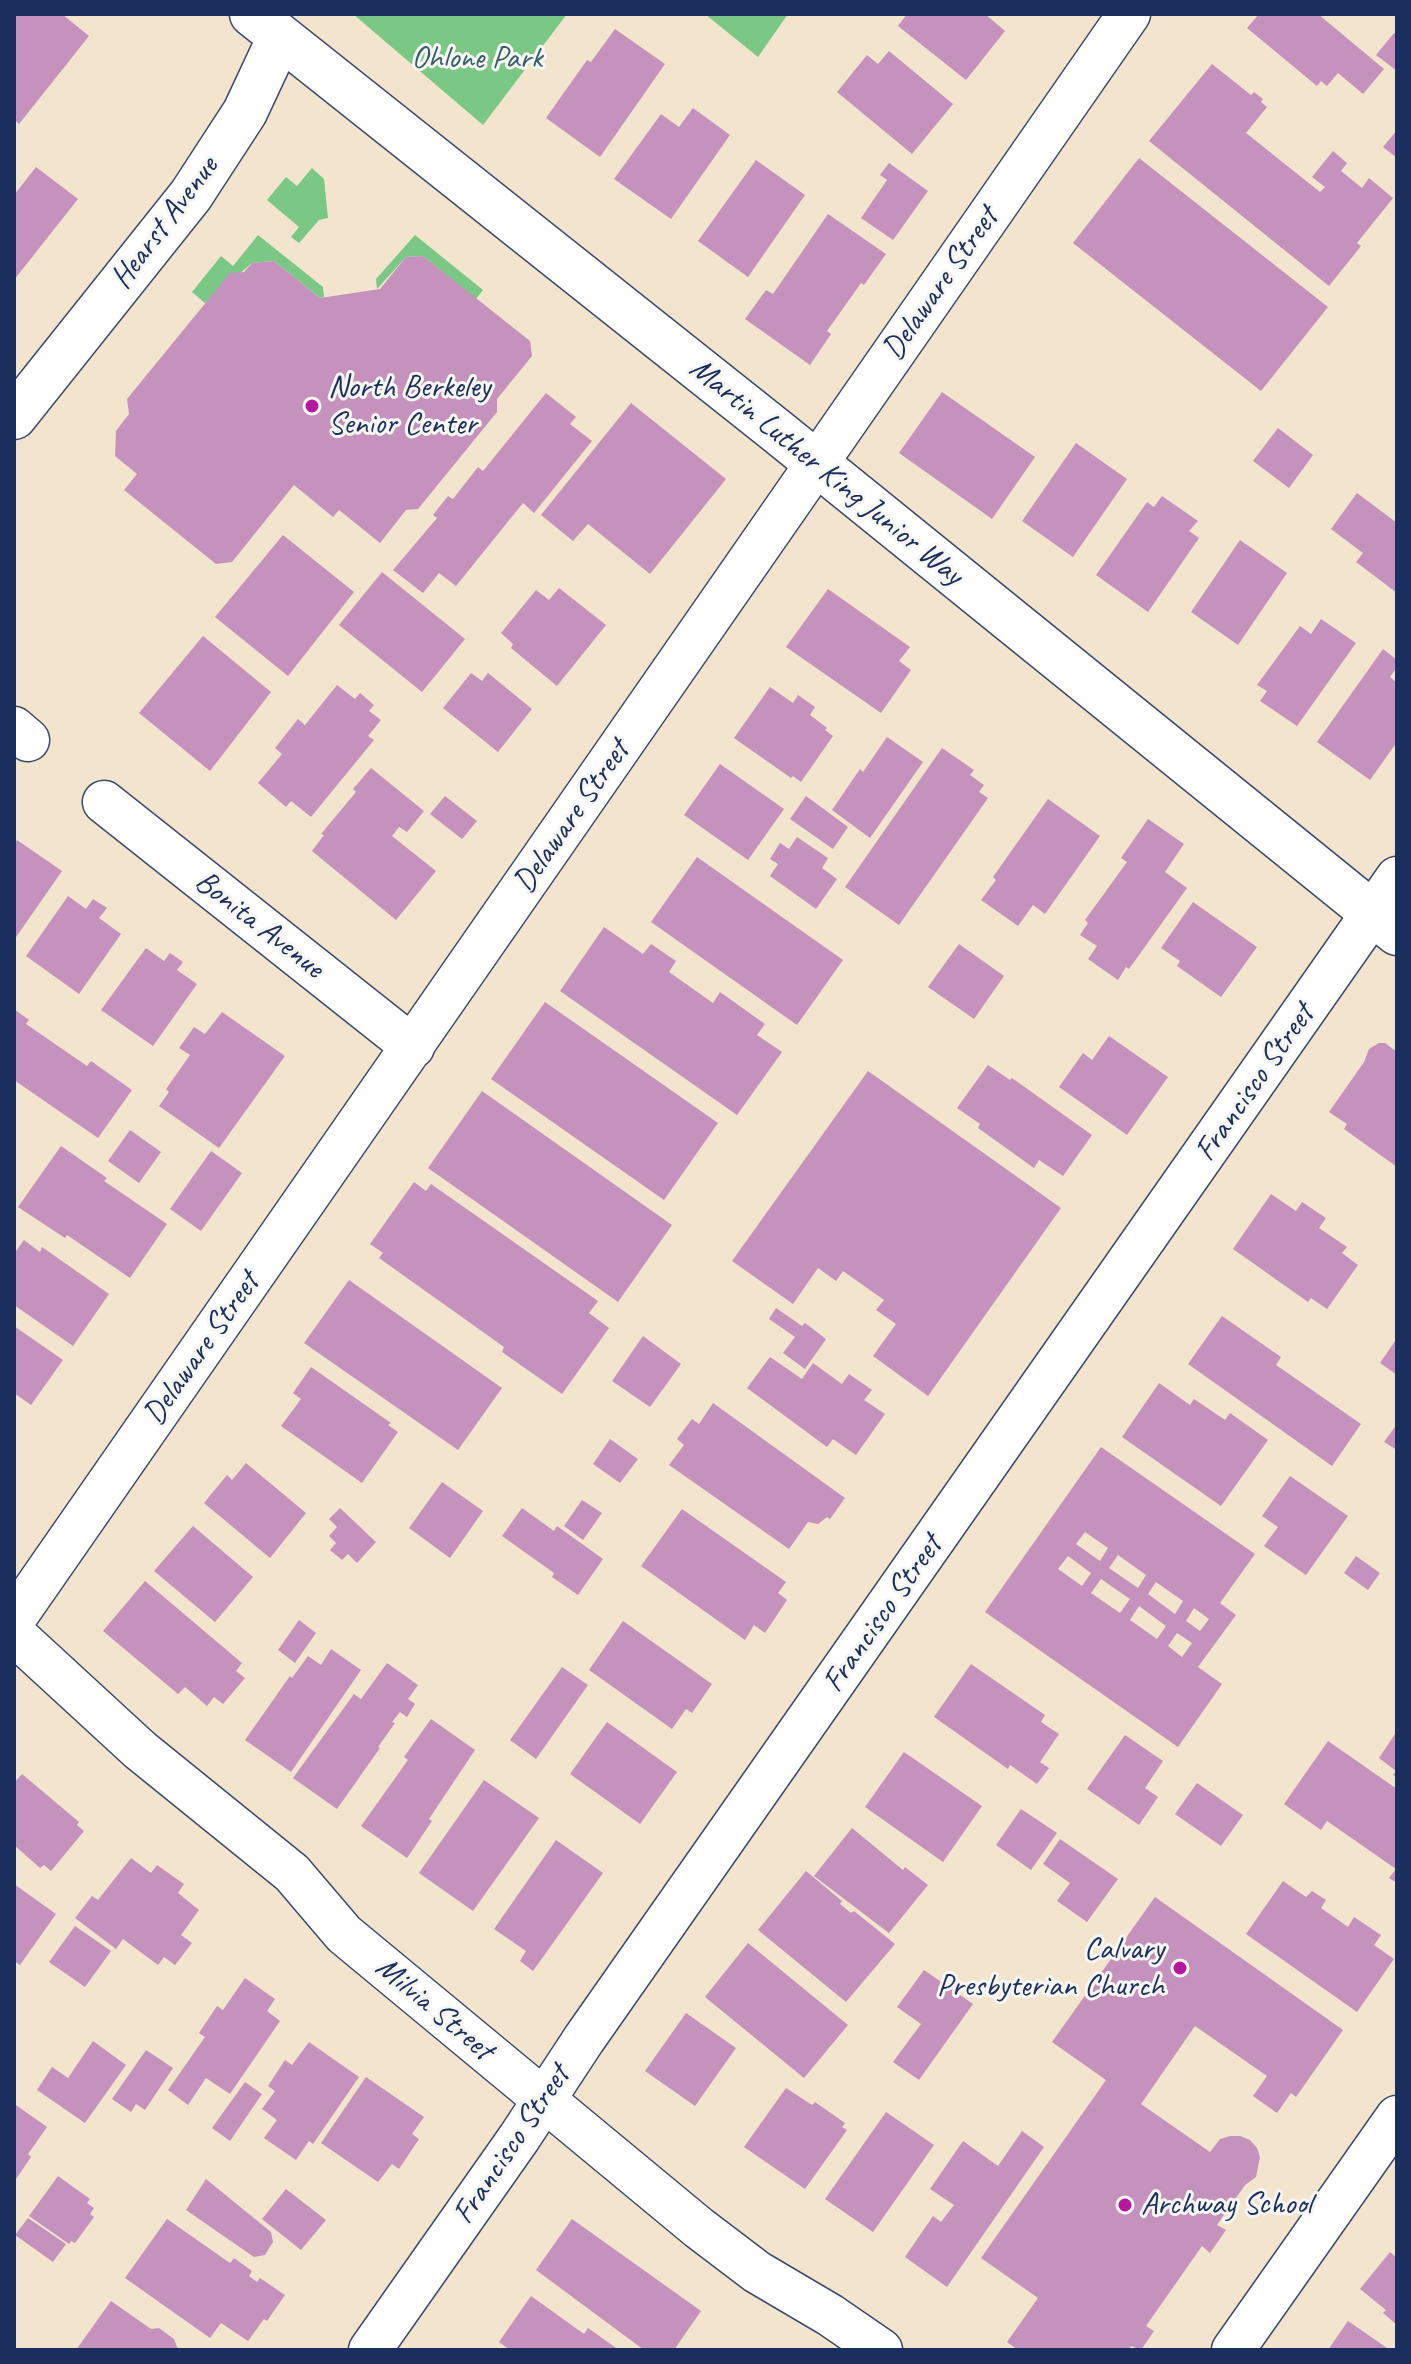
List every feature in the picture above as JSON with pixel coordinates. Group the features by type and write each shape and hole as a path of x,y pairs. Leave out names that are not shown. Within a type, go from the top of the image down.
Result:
{"street":[{"name":"Delaware Street","path":"14,1619 1129,14"},
{"name":"Martin Luther King Junior Way","path":"274,22 1385,924"},
{"name":"Hearst Avenue","path":"14,417 191,195 245,112 274,22"},
{"name":"Bonita Avenue","path":"104,802 413,1047"},
{"name":"Francisco Street","path":"370,2350 584,2039 1385,924 1397,878"},
{"name":"Milvia Street","path":"14,1634 140,1750 292,1873 344,1934 757,2272 830,2315 881,2350"},
{"path":"1233,2350 1397,2117"}],"green space":[{"name":"Ohlone Park","path":"353,14 567,14 483,125"},
{"path":"705,14 788,14 758,57"},
{"path":"312,168 324,179 328,218 319,220 299,243 291,237 299,227 267,200 286,177 297,186"},
{"path":"258,235 323,287 324,297 320,298 274,261 252,263 205,303 192,292 221,256 233,266"},
{"path":"415,235 483,290 476,299 423,256 406,257 377,289 376,279"}],"building":[{"path":"14,14 62,14 89,36 19,124 14,119"},
{"path":"907,14 985,14 1005,31 966,80 898,26"},
{"path":"1259,14 1318,14 1384,69 1363,94 1338,73 1327,86 1321,81 1317,86 1247,28"},
{"path":"615,29 665,64 600,157 546,118 587,60 591,62"},
{"path":"1394,33 1397,35 1397,71 1376,55"},
{"path":"889,51 953,104 912,154 837,92 867,55 878,64"},
{"path":"1212,64 1251,95 1254,92 1263,99 1261,102 1267,107 1246,133 1320,192 1325,187 1312,177 1333,151 1347,163 1341,171 1362,188 1369,178 1393,198 1357,243 1361,246 1329,286 1149,141"},
{"path":"693,108 730,135 671,219 614,179 661,114 679,127"},
{"path":"1397,130 1397,158 1383,147"},
{"path":"1139,158 1328,307 1261,391 1073,243"},
{"path":"756,160 805,195 748,277 698,241"},
{"path":"889,163 928,191 893,240 861,218 887,180 880,175"},
{"path":"36,167 78,199 14,280 14,195"},
{"path":"828,214 886,254 827,331 831,334 810,365 745,319 766,290 773,294"},
{"name":"North Berkeley Senior Center","path":"423,256 530,341 532,356 497,399 497,412 418,509 406,510 380,543 339,510 333,517 294,485 232,562 216,564 124,490 137,474 115,456 116,431 129,414 127,399 230,273 244,272 252,263 274,261 320,298 380,289 406,257"},
{"path":"942,392 1035,457 992,519 899,453"},
{"path":"546,393 576,417 570,424 592,441 534,513 523,503 456,586 439,573 423,593 393,570 437,518 433,515 448,496 453,499 478,467 483,471"},
{"path":"631,403 726,479 650,574 588,524 573,541 541,515"},
{"path":"1278,428 1313,455 1289,488 1253,461"},
{"path":"1076,443 1127,479 1073,557 1022,521"},
{"path":"1357,493 1397,523 1397,593 1356,562 1363,553 1331,529"},
{"path":"1162,496 1198,521 1189,531 1199,538 1148,612 1096,575 1147,502 1154,507"},
{"path":"283,535 354,592 288,676 215,617"},
{"path":"1240,540 1287,573 1238,645 1191,612"},
{"path":"382,572 465,639 422,692 339,625"},
{"path":"559,588 606,625 557,686 511,648 513,644 501,633 536,590 549,600"},
{"path":"828,589 910,647 899,661 911,670 881,713 786,647"},
{"path":"1321,619 1356,643 1297,726 1260,701 1267,691 1257,685 1300,626 1311,634"},
{"path":"203,636 271,692 210,771 139,713"},
{"path":"1383,649 1397,660 1397,667 1390,677 1397,683 1397,742 1370,780 1317,742"},
{"path":"471,673 482,681 488,673 532,709 498,752 443,708"},
{"path":"337,685 355,699 360,693 374,705 369,711 381,720 368,736 374,740 311,817 291,801 286,807 258,783 282,754 275,748 298,719 305,725"},
{"path":"770,687 793,703 798,695 815,707 810,715 833,736 801,782 734,738"},
{"path":"887,737 923,762 870,838 832,810"},
{"path":"942,748 974,770 970,775 984,785 979,792 988,798 899,925 845,887"},
{"path":"720,764 784,809 748,860 684,815"},
{"path":"371,768 424,811 407,832 399,827 392,836 436,871 396,920 312,851 324,835 321,834 356,792 353,789"},
{"path":"445,796 477,821 462,839 430,814"},
{"path":"806,796 848,827 833,849 790,819"},
{"path":"1048,799 1100,836 1045,914 1033,905 1018,926 981,900 996,880 993,877"},
{"path":"1148,819 1184,844 1165,872 1187,888 1118,980 1088,959 1097,946 1080,935 1088,923 1085,920 1127,862 1121,858"},
{"path":"797,837 828,858 822,868 837,879 816,909 770,876 778,864 770,859 780,843 789,849"},
{"path":"17,840 62,871 14,940 14,845"},
{"path":"697,857 843,960 797,1025 651,922"},
{"path":"68,896 86,909 93,899 107,908 99,918 121,934 79,994 26,956"},
{"path":"1193,902 1257,947 1221,997 1177,966 1180,961 1161,948"},
{"path":"604,927 643,954 651,944 676,961 669,972 713,1003 720,992 765,1024 757,1035 782,1052 737,1115 560,991"},
{"path":"959,944 1004,976 974,1019 928,987"},
{"path":"146,948 164,961 170,953 183,962 177,970 197,984 153,1046 101,1010"},
{"path":"545,1002 718,1123 664,1200 491,1079"},
{"path":"14,1009 29,1020 26,1024 87,1066 91,1061 132,1090 98,1138 14,1080"},
{"path":"222,1012 285,1056 219,1148 159,1106 169,1092 166,1089 190,1055 179,1048 194,1027 205,1034"},
{"path":"1109,1036 1168,1077 1127,1135 1059,1087 1083,1053 1092,1060"},
{"path":"1385,1043 1397,1052 1397,1167 1344,1129 1347,1124 1329,1112 1364,1062 1369,1049"},
{"path":"988,1065 1010,1080 1012,1078 1092,1135 1063,1176 1039,1160 1034,1168 978,1128 980,1124 957,1108"},
{"path":"868,1071 1061,1208 928,1396 873,1356 896,1324 876,1310 884,1300 843,1271 836,1281 818,1268 793,1304 732,1261"},
{"path":"482,1091 672,1225 618,1302 428,1168"},
{"path":"130,1130 161,1152 139,1183 108,1161"},
{"path":"61,1146 107,1178 104,1181 167,1224 130,1278 67,1235 65,1238 18,1207"},
{"path":"211,1151 242,1173 201,1231 170,1209"},
{"path":"414,1182 426,1191 431,1184 598,1301 589,1313 609,1328 562,1394 502,1352 504,1347 379,1258 383,1253 370,1244"},
{"path":"1271,1194 1296,1211 1302,1202 1326,1218 1319,1228 1347,1247 1342,1253 1358,1265 1327,1309 1311,1298 1308,1302 1233,1249"},
{"path":"24,1240 40,1252 42,1247 109,1294 73,1346 14,1305 14,1254"},
{"path":"349,1280 502,1388 458,1450 304,1343"},
{"path":"776,1308 802,1326 805,1323 826,1339 805,1369 783,1353 795,1337 769,1319"},
{"path":"1222,1316 1281,1357 1276,1365 1361,1424 1332,1466 1188,1364"},
{"path":"14,1326 63,1360 31,1405 14,1393"},
{"path":"643,1336 681,1364 650,1407 612,1381"},
{"path":"1397,1338 1397,1375 1380,1363"},
{"path":"770,1357 802,1379 813,1363 842,1384 849,1374 872,1390 864,1400 885,1414 856,1455 833,1439 827,1447 747,1388"},
{"path":"311,1367 391,1423 388,1425 398,1432 362,1483 281,1426 301,1399 293,1393"},
{"path":"1159,1383 1190,1405 1194,1399 1225,1420 1230,1413 1268,1440 1221,1506 1122,1437"},
{"path":"713,1403 845,1498 830,1519 827,1517 818,1524 808,1522 789,1549 669,1465 684,1445 677,1439 692,1419 699,1424"},
{"path":"1397,1424 1397,1450 1384,1442"},
{"path":"610,1439 638,1459 620,1483 593,1464"},
{"path":"1101,1447 1255,1554 1220,1603 1236,1615 1198,1667 1222,1684 1178,1747 985,1612","holes":["1085,1532 1108,1548 1100,1561 1076,1544","1118,1555 1146,1575 1138,1588 1109,1568","1068,1556 1091,1573 1082,1586 1058,1569","1101,1579 1130,1599 1120,1613 1091,1593","1156,1582 1183,1601 1175,1614 1148,1594","1139,1606 1166,1626 1157,1639 1130,1620","1194,1608 1209,1619 1200,1631 1186,1621","1177,1633 1192,1643 1182,1657 1168,1646"]},
{"path":"246,1463 306,1513 270,1558 204,1503 227,1475 232,1480"},
{"path":"1290,1476 1348,1516 1306,1575 1264,1546 1278,1527 1262,1516"},
{"path":"442,1482 483,1511 450,1558 409,1528"},
{"path":"582,1500 602,1513 583,1540 564,1526"},
{"path":"340,1508 376,1542 357,1563 348,1554 342,1560 330,1550 336,1543 329,1536 337,1527 329,1519"},
{"path":"522,1508 554,1531 557,1526 603,1559 578,1595 552,1577 554,1573 502,1536"},
{"path":"682,1509 786,1582 778,1593 787,1600 765,1633 754,1625 745,1640 641,1566"},
{"path":"193,1526 253,1577 215,1622 154,1571"},
{"path":"1356,1556 1380,1573 1368,1590 1344,1573"},
{"path":"145,1581 242,1663 236,1671 245,1678 223,1704 214,1697 207,1706 185,1687 178,1694 103,1631"},
{"path":"299,1620 316,1633 295,1663 278,1650"},
{"path":"623,1621 712,1684 692,1713 686,1709 672,1729 589,1670"},
{"path":"331,1649 361,1670 291,1772 245,1740 308,1656 321,1665"},
{"path":"387,1663 418,1685 408,1699 415,1704 407,1717 400,1712 392,1722 395,1723 380,1748 337,1809 293,1778 354,1694 361,1699"},
{"path":"971,1664 1045,1715 1041,1722 1059,1734 1040,1762 1049,1768 1037,1784 1010,1765 1008,1769 934,1717"},
{"path":"562,1667 588,1685 536,1759 510,1740"},
{"path":"431,1719 475,1750 407,1858 361,1826 408,1760 404,1757"},
{"path":"607,1722 677,1772 640,1824 570,1774"},
{"path":"1397,1731 1397,1777 1393,1775 1396,1771 1379,1758"},
{"path":"1125,1735 1163,1761 1145,1788 1158,1797 1139,1825 1087,1789"},
{"path":"1328,1741 1397,1789 1397,1883 1389,1878 1396,1869 1327,1821 1321,1830 1284,1804"},
{"path":"904,1752 982,1806 943,1862 865,1807"},
{"path":"22,1774 79,1822 77,1825 84,1831 51,1871 44,1865 40,1868 14,1845 14,1783"},
{"path":"484,1780 539,1818 473,1911 419,1873"},
{"path":"1197,1783 1243,1815 1221,1846 1175,1814"},
{"path":"1021,1809 1057,1833 1031,1870 996,1845"},
{"path":"852,1828 903,1870 905,1867 928,1885 889,1933 814,1876"},
{"path":"1060,1839 1118,1879 1087,1922 1057,1901 1070,1883 1043,1864"},
{"path":"556,1840 603,1873 533,1971 520,1961 526,1951 494,1929"},
{"path":"131,1858 151,1873 157,1865 184,1884 178,1893 199,1910 181,1935 192,1943 175,1965 164,1957 158,1965 123,1939 116,1949 75,1918 92,1896 98,1900"},
{"path":"806,1871 842,1901 840,1904 851,1913 854,1911 895,1944 846,2002 758,1930"},
{"path":"1283,1881 1306,1897 1312,1891 1326,1900 1321,1908 1348,1927 1354,1917 1381,1935 1374,1945 1394,1959 1357,2012 1246,1934"},
{"path":"14,1884 56,1914 20,1965 14,1961"},
{"path":"1155,1897 1343,2030 1296,2097 1291,2093 1277,2113 1253,2096 1267,2076 1195,2026 1141,2104 1210,2152 1220,2139 1230,2136 1250,2140 1260,2157 1256,2177 1245,2185 1217,2225 1226,2230 1210,2253 1202,2246 1146,2326 1154,2331 1141,2350 1131,2346 1129,2350 1018,2350 1007,2342 1038,2298 981,2258 1106,2080 1052,2042"},
{"path":"75,1926 111,1951 85,1987 49,1962"},
{"path":"748,1943 848,2025 804,2078 705,1997"},
{"path":"924,1970 973,2004 919,2080 893,2062 921,2024 897,2007"},
{"path":"245,1978 275,1999 267,2011 280,2021 230,2094 206,2078 188,2105 168,2090 205,2037 199,2033 217,2006 223,2010"},
{"path":"686,2013 736,2048 695,2106 645,2071"},
{"path":"93,2041 126,2065 85,2123 37,2090 52,2067 68,2078"},
{"path":"309,2042 359,2077 313,2144 309,2141 296,2160 264,2138 277,2120 262,2109 275,2091 268,2086 285,2060 292,2065"},
{"path":"146,2050 173,2068 145,2110 136,2104 131,2112 112,2099"},
{"path":"366,2077 424,2117 412,2134 419,2139 399,2169 392,2164 378,2182 321,2143"},
{"path":"245,2082 262,2094 230,2141 212,2128"},
{"path":"786,2088 812,2105 815,2102 845,2123 842,2127 847,2130 805,2189 744,2147"},
{"path":"16,2105 47,2127 28,2154 31,2157 14,2182 14,2108"},
{"path":"886,2112 934,2145 873,2232 825,2199"},
{"path":"1022,2131 1044,2147 947,2287 905,2257 933,2216 941,2222 954,2205 930,2189 963,2141 998,2166"},
{"path":"58,2176 90,2199 87,2203 94,2208 90,2214 94,2217 75,2243 71,2241 69,2244 29,2216"},
{"path":"206,2179 271,2232 273,2242 265,2255 254,2257 186,2210"},
{"path":"286,2189 326,2220 301,2250 262,2219"},
{"path":"28,2218 66,2244 53,2262 15,2235"},
{"path":"167,2219 230,2263 234,2258 252,2271 249,2276 257,2282 260,2278 285,2295 248,2341 221,2323 210,2338 125,2278"},
{"path":"572,2219 701,2311 674,2350 644,2350 536,2270"},
{"path":"1390,2252 1397,2258 1397,2325 1383,2313 1386,2310 1360,2289"},
{"path":"531,2296 584,2334 588,2328 619,2350 510,2350 499,2342"},
{"path":"111,2301 151,2329 159,2328 174,2339 181,2350 76,2350"},
{"path":"1348,2321 1390,2350 1328,2350"}],"place":[{"name":"North Berkeley Senior Center","path":"312,406"},
{"name":"Calvary Presbyterian Church","path":"1180,1968"},
{"name":"Archway School","path":"1125,2205"}]}
